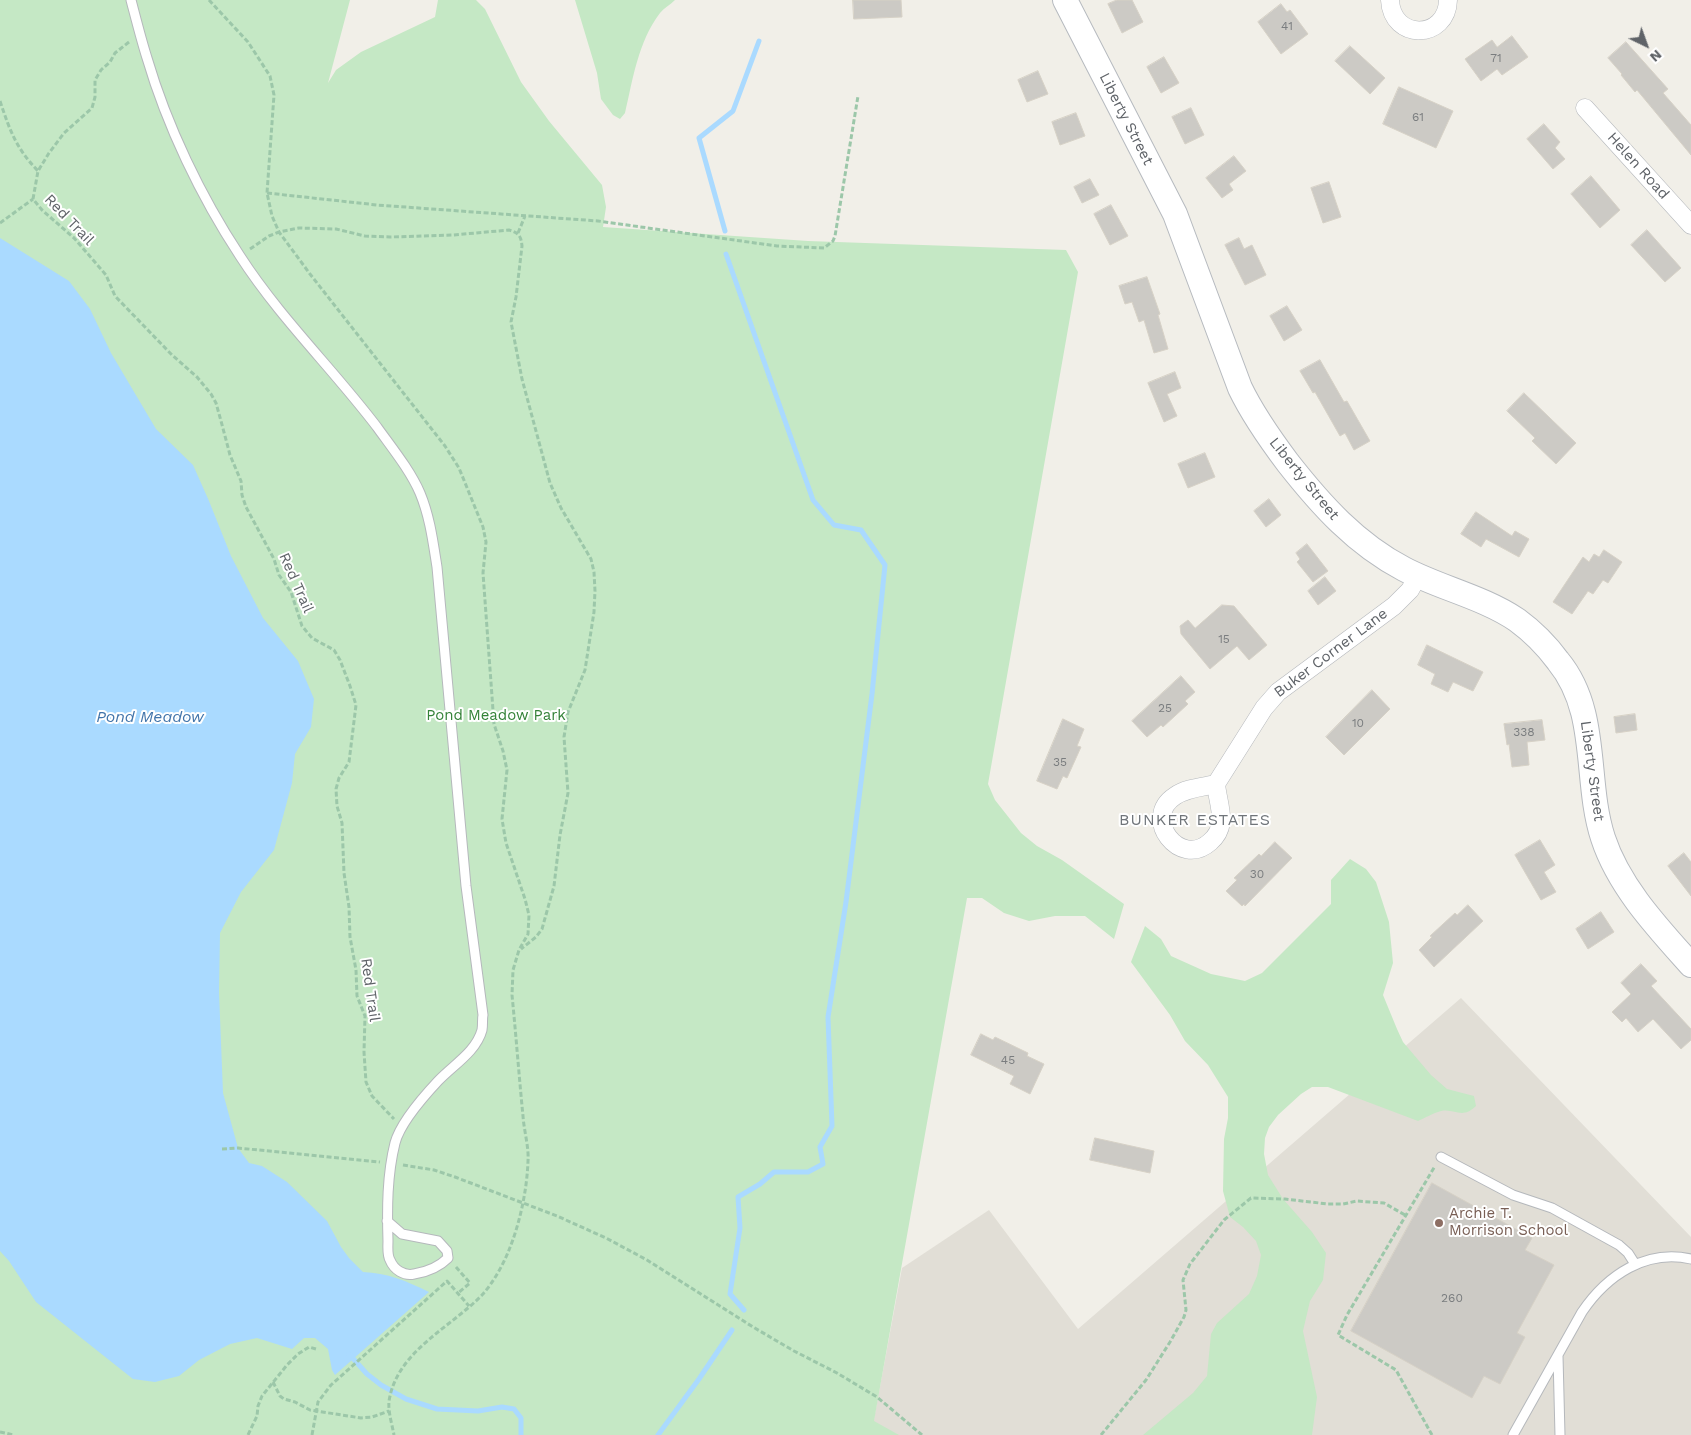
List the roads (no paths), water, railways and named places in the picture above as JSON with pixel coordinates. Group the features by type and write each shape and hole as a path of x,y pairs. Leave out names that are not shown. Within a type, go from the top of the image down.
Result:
{"main road":[{"name":"Liberty Street","path":"1065,0 1175,214 1240,388 1254,414 1275,446 1304,483 1337,520 1369,547 1418,576 1491,606 1516,620 1534,634 1559,662 1575,688 1586,721 1597,812 1609,853 1642,907 1691,965"}],"street":[{"path":"1390,0 1392,14 1398,22 1408,29 1419,31 1439,23 1446,13 1448,0"},
{"name":"Helen Road","path":"1585,108 1691,225"},
{"name":"Buker Corner Lane","path":"1216,784 1264,708 1278,692 1394,606 1410,590 1418,576"}],"lane":[{"path":"131,0 147,59 170,121 206,201 240,256 278,310 356,400 397,454 420,492 429,521 437,567 466,886 483,1014 482,1029 477,1040 463,1058 438,1081 400,1128 395,1143 392,1163 387,1210 387,1221 389,1260 398,1271 410,1275 426,1272 442,1264 448,1258 447,1250 438,1241 402,1234 387,1221"},
{"path":"1442,1157 1513,1195 1552,1208 1619,1245 1628,1253 1635,1264"},
{"path":"1513,1435 1588,1303 1606,1284 1635,1264 1665,1256 1691,1259"},
{"path":"1558,1355 1560,1435"}],"water":[{"name":"Pond Meadow","path":"0,238 69,281 90,309 111,353 156,429 193,465 231,556 263,618 298,661 314,699 311,727 295,754 292,783 274,850 241,892 220,933 219,992 223,1093 238,1148 249,1163 262,1166 287,1182 327,1221 341,1247 363,1272 397,1278 429,1292 335,1375 332,1370 328,1349 315,1338 304,1338 292,1349 257,1338 230,1344 199,1360 179,1376 155,1382 133,1379 36,1302 9,1261 0,1251"}],"waterway":[{"path":"725,231 699,138 733,111 759,41"},
{"path":"726,254 813,500 834,525 861,530 885,565 872,694 846,902 828,1017 832,1126 820,1147 823,1164 808,1172 774,1172 760,1184 738,1197 740,1228 730,1294 744,1310"},
{"path":"658,1435 732,1330"},
{"path":"349,1354 367,1374 381,1385 406,1399 437,1409 478,1411 502,1407 514,1409 521,1418 521,1435"}],"place":[{"name":"Archie T. Morrison School","path":"1439,1223"}],"district":[{"name":"BUNKER ESTATES","path":"1195,820"}],"park label":[{"name":"Pond Meadow Park","path":"496,716"}]}
